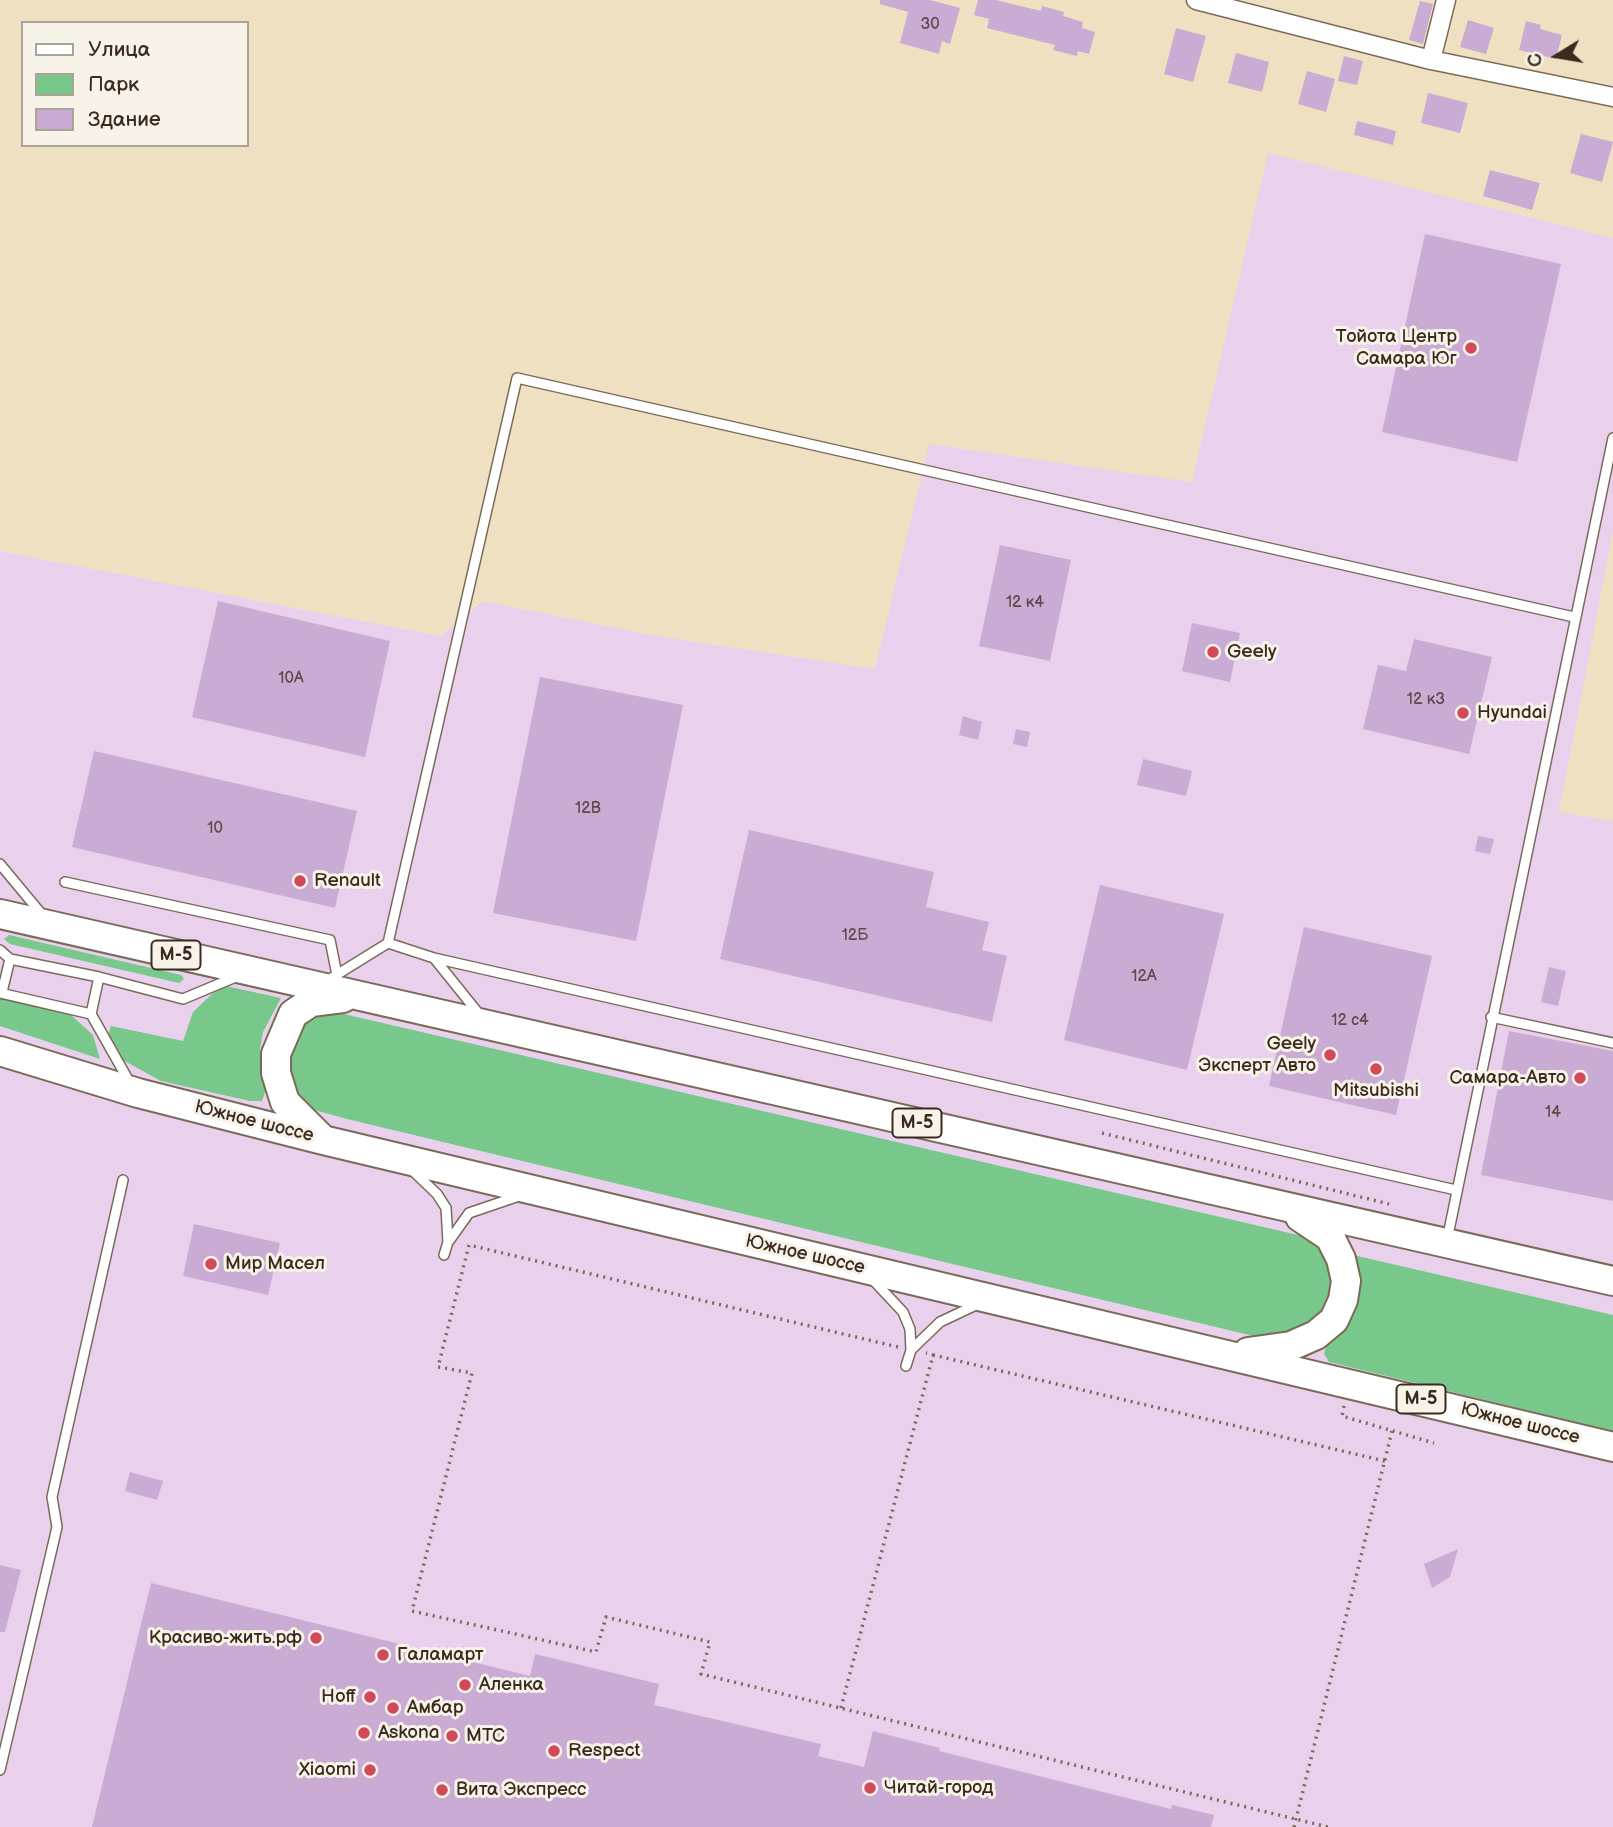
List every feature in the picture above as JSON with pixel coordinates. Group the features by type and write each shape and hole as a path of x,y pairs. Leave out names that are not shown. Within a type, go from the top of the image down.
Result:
{"main road":[{"name":"М-5","path":"0,914 247,972 334,986 488,1027 1613,1281"},
{"path":"323,1140 285,1102 276,1073 276,1054 293,1014 334,986"},
{"name":"Южное шоссе","path":"0,1051 138,1093 323,1140 1228,1353 1613,1447"},
{"path":"1228,1353 1268,1351 1316,1335 1334,1320 1343,1300 1346,1281 1341,1259 1330,1237 1287,1209"}],"street":[{"path":"1196,0 1430,60 1613,97"},
{"path":"1430,60 1446,0"}],"lane":[{"path":"334,986 388,943 517,378 1574,617"},
{"path":"1447,1242 1491,1017 1613,438"},
{"path":"0,864 52,926"},
{"path":"65,882 330,940 334,986"},
{"path":"388,943 434,958 1456,1190"},
{"path":"0,950 10,959 99,977 183,999 247,972"},
{"path":"434,958 488,1027"},
{"path":"10,959 1,993 91,1014"},
{"path":"99,977 91,1014 121,1070 138,1093"},
{"path":"1491,1017 1613,1043"},
{"path":"393,1156 424,1179 437,1194 449,1219 448,1242 444,1255"},
{"path":"0,1770 57,1527 52,1497 123,1180"},
{"path":"448,1242 469,1213 505,1199 552,1194"},
{"path":"862,1268 903,1312 910,1329 911,1350 906,1366"},
{"path":"911,1350 940,1322 991,1298"}],"path":[{"path":"1102,1133 1389,1204"},
{"path":"1328,1827 701,1674 710,1642 606,1616 596,1652 412,1611 472,1373 438,1367 468,1245 1385,1461"},
{"path":"841,1708 933,1355"},
{"path":"1344,1406 1342,1416 1434,1443"},
{"path":"1294,1827 1392,1431"}],"shaded area":[{"path":"1268,153 1613,238 1613,531 1559,812 1613,821 1613,1827 0,1827 0,551 440,636 483,601 657,636 875,669 929,444 1192,482"}],"green space":[{"path":"9,935 181,975 184,979 179,983 10,944 4,939"},
{"path":"226,986 281,998 263,1032 260,1049 266,1089 262,1101 250,1101 161,1081 119,1058 108,1036 111,1026 183,1041 193,1012 212,994"},
{"path":"0,998 71,1015 93,1035 100,1059 0,1026"},
{"path":"318,1008 1311,1238 1325,1251 1334,1281 1330,1300 1316,1324 1266,1339 307,1108 285,1083 286,1032"},
{"path":"1353,1255 1613,1315 1613,1431 1329,1362 1324,1354 1326,1346 1346,1326"}],"building":[{"path":"880,0 930,0 960,8 950,44 942,41 939,54 900,43 908,12 880,4"},
{"path":"978,0 996,0 1041,11 1042,6 1064,12 1063,16 1083,22 1082,28 1095,32 1089,54 1078,51 1077,56 1053,50 1055,45 987,28 989,19 974,15"},
{"path":"1420,1 1433,4 1423,44 1409,40"},
{"path":"1468,20 1494,28 1486,54 1460,47"},
{"path":"1526,21 1541,25 1540,29 1562,35 1556,59 1519,50"},
{"path":"1176,28 1206,36 1193,82 1164,74"},
{"path":"1236,53 1269,62 1262,92 1228,83"},
{"path":"1344,56 1363,61 1357,85 1338,81"},
{"path":"1307,71 1335,79 1326,112 1298,104"},
{"path":"1428,93 1468,103 1460,133 1421,123"},
{"path":"1357,121 1396,131 1393,145 1354,135"},
{"path":"1581,134 1613,142 1602,182 1570,173"},
{"path":"1490,170 1540,183 1532,210 1483,196"},
{"name":"Тойота Центр Самара Юг","path":"1425,234 1561,264 1517,462 1382,432"},
{"path":"1000,545 1071,560 1050,661 979,646"},
{"path":"218,601 390,641 365,757 192,717"},
{"path":"1192,623 1240,633 1230,682 1182,671"},
{"path":"1414,639 1492,657 1469,754 1363,729 1378,665 1406,671"},
{"path":"540,677 683,705 636,941 493,913"},
{"path":"963,716 982,722 978,740 959,735"},
{"path":"1016,729 1030,732 1027,747 1013,744"},
{"path":"94,751 357,811 335,908 72,847"},
{"path":"1143,759 1192,771 1186,796 1137,785"},
{"path":"749,830 934,872 926,907 989,922 982,950 1007,956 992,1022 720,959"},
{"path":"1478,836 1494,839 1490,854 1475,851"},
{"path":"1100,885 1224,914 1187,1070 1064,1040"},
{"path":"1304,927 1432,956 1396,1115 1269,1086"},
{"path":"1549,967 1566,971 1558,1006 1541,1002"},
{"path":"1509,1031 1613,1051 1613,1201 1481,1175"},
{"path":"194,1224 280,1243 268,1295 183,1276"},
{"path":"130,1472 163,1481 157,1500 125,1491"},
{"path":"1458,1549 1450,1577 1432,1588 1424,1564"},
{"path":"0,1565 21,1570 5,1632 0,1632"},
{"name":"Амбар","path":"151,1583 530,1676 535,1654 659,1684 654,1705 821,1744 818,1756 864,1767 873,1731 940,1748 939,1751 1171,1809 1172,1805 1214,1815 1211,1827 92,1827"}],"place":[{"name":"Тойота Центр Самара Юг","path":"1471,348"},
{"name":"Geely","path":"1213,652"},
{"name":"Hyundai","path":"1463,713"},
{"name":"Renault","path":"300,881"},
{"name":"Geely Эксперт Авто","path":"1330,1055"},
{"name":"Mitsubishi","path":"1376,1069"},
{"name":"Самара-Авто","path":"1580,1078"},
{"name":"Мир Масел","path":"211,1264"},
{"name":"Красиво-жить.рф","path":"316,1638"},
{"name":"Галамарт","path":"383,1655"},
{"name":"Аленка","path":"465,1685"},
{"name":"Hoff","path":"370,1697"},
{"name":"Амбар","path":"393,1708"},
{"name":"Askona","path":"364,1733"},
{"name":"МТС","path":"452,1736"},
{"name":"Respect","path":"554,1751"},
{"name":"Xiaomi","path":"370,1770"},
{"name":"Читай-город","path":"870,1788"},
{"name":"Вита Экспресс","path":"442,1790"}]}
